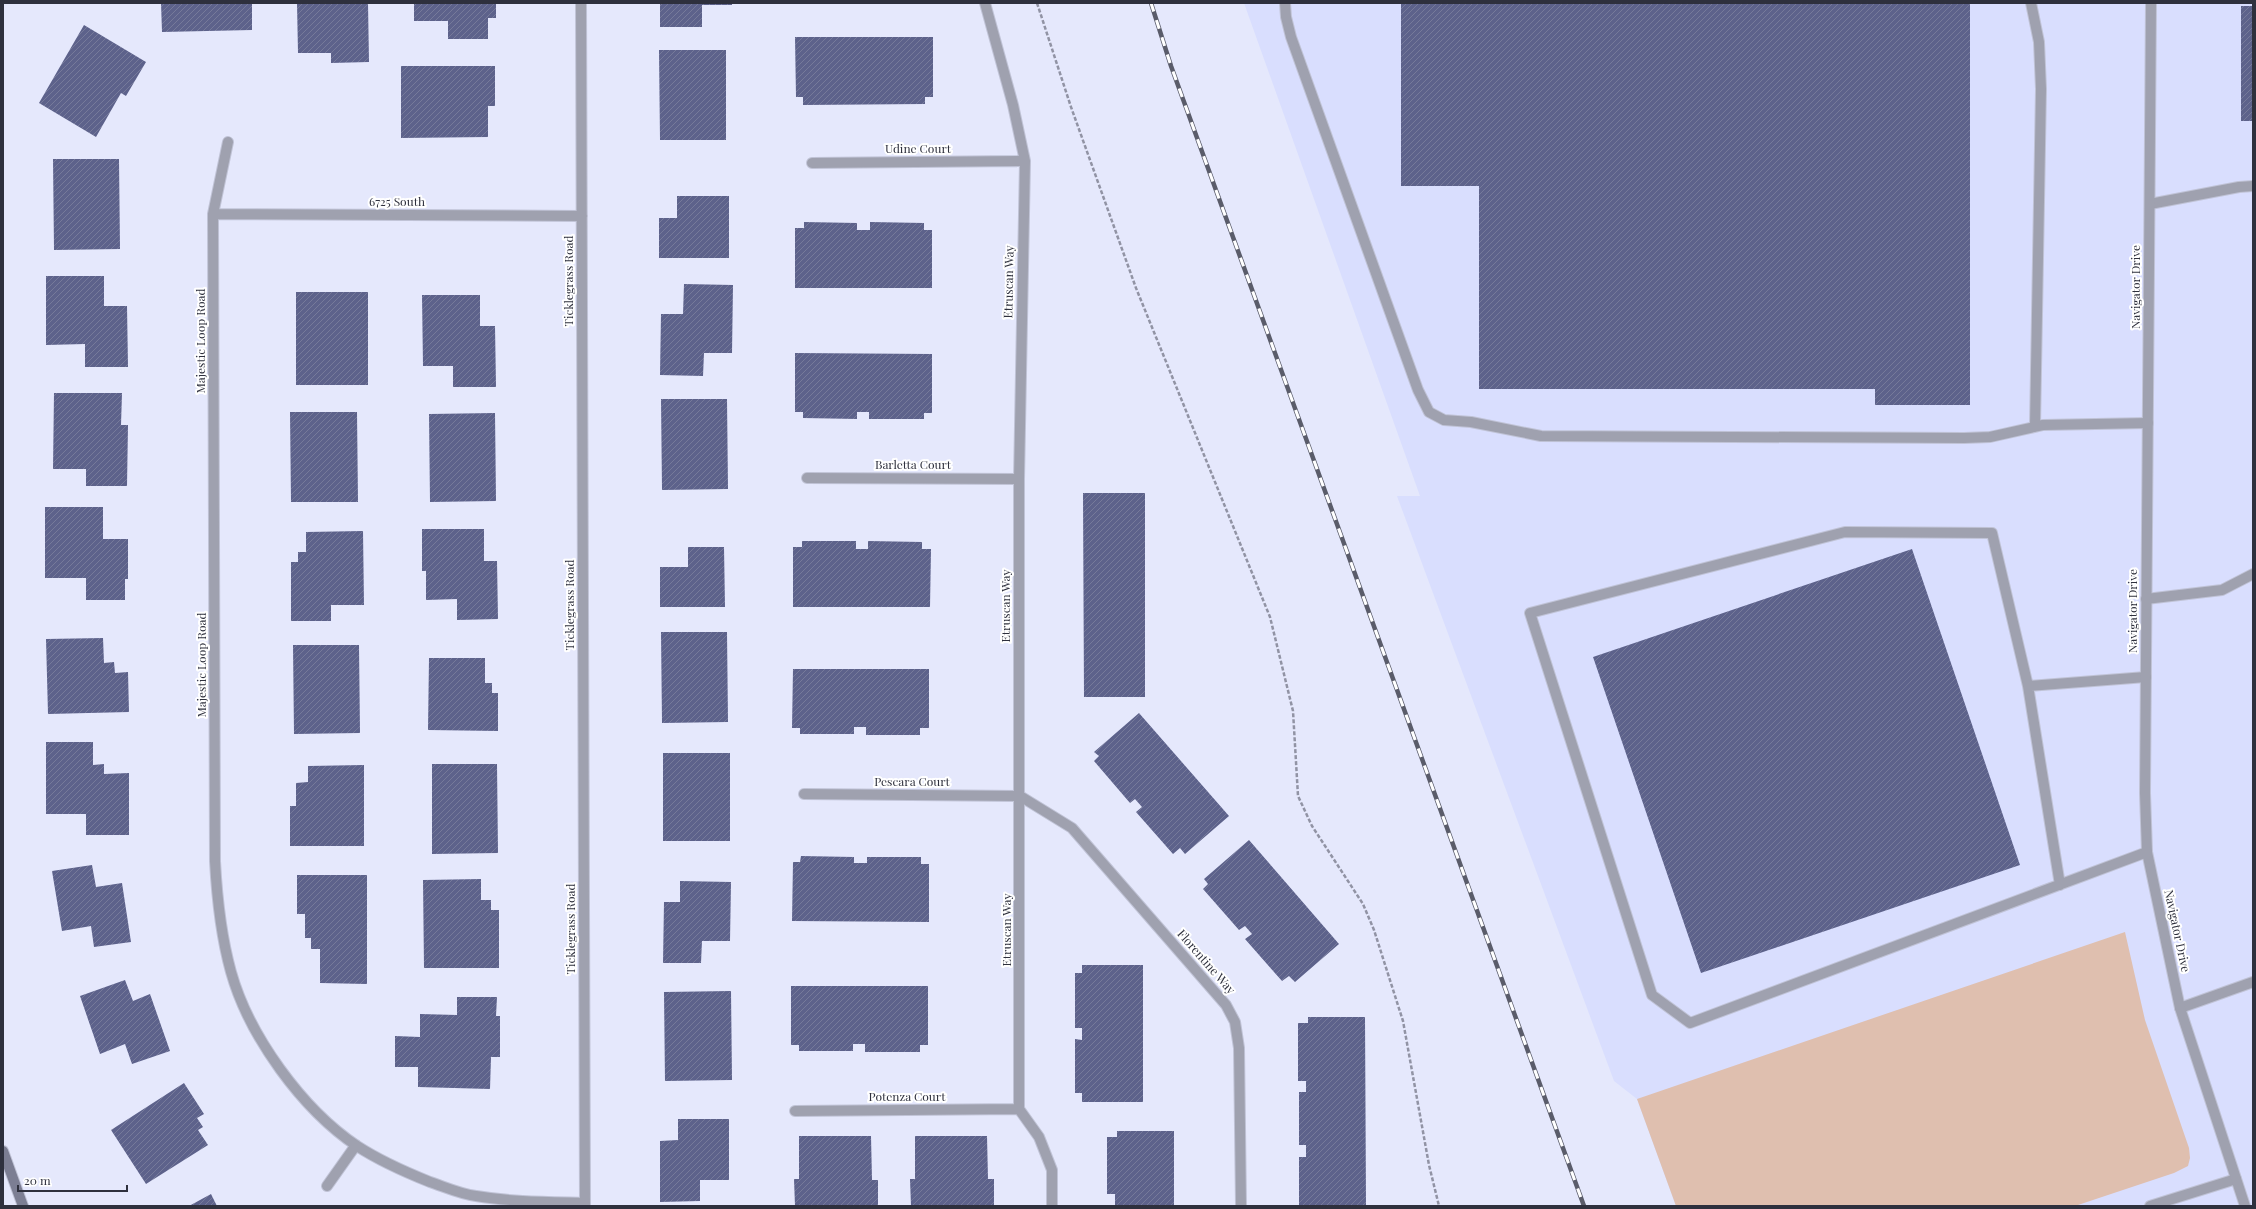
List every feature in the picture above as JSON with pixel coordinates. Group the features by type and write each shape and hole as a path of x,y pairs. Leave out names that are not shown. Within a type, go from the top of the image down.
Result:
{"main road":[{"path":"3,1151 23,1206"}],"street":[{"name":"Ticklegrass Road","path":"581,3 585,1204"},
{"name":"Etruscan Way","path":"985,3 1014,105 1024,161 1019,479 1019,1109"},
{"path":"1286,3 1286,17 1291,37 1418,390 1429,412 1444,420 1471,422 1541,436 1964,438 1990,437 2035,426 2148,423"},
{"path":"2031,3 2039,42 2041,89 2035,426"},
{"name":"Navigator Drive","path":"2151,3 2146,599 2147,852 2180,1008 2245,1206"},
{"name":"Majestic Loop Road","path":"228,142 213,214 215,861 217,900 223,938 231,973 244,1006 260,1038 303,1098 356,1145 403,1171 452,1190 475,1196 518,1201 585,1204"},
{"name":"Udine Court","path":"812,162 1024,161"},
{"path":"2150,204 2239,187 2253,186"},
{"name":"6725 South","path":"213,214 582,216"},
{"name":"Barletta Court","path":"807,478 1019,479"},
{"path":"2060,885 2028,686 1992,533 1845,532 1530,613 1652,995 1690,1023 2060,885 2147,852"},
{"path":"2146,599 2222,590 2253,574"},
{"path":"2028,686 2146,677"},
{"name":"Pescara Court","path":"804,794 1020,796"},
{"name":"Florentine Way","path":"1020,796 1072,828 1226,1005 1235,1022 1239,1048 1241,1206"},
{"path":"2180,1008 2253,982"},
{"path":"1019,1109 1039,1137 1052,1170 1052,1206"},
{"name":"Potenza Court","path":"795,1111 1019,1109"},
{"path":"327,1186 356,1145"},
{"path":"2150,1206 2236,1179"}],"path":[{"path":"1038,3 1074,114 1136,288 1270,617 1293,711 1298,796 1312,826 1363,904 1374,930 1403,1021 1429,1165 1439,1206"}],"shaded area":[{"path":"1244,3 2253,3 2253,1206 1676,1206 1637,1099 1614,1081 1397,496 1420,496"},
{"path":"2125,932 2145,1020 2189,1148 2190,1158 2188,1166 2174,1173 2075,1206 1676,1206 1637,1099"}],"building":[{"path":"161,3 252,3 252,30 162,32"},
{"path":"297,3 368,3 369,62 331,63 331,53 298,53"},
{"path":"414,3 496,3 496,18 488,18 488,39 448,39 448,21 414,21"},
{"path":"660,3 732,3 732,5 702,5 702,27 660,27"},
{"path":"1401,3 1970,3 1970,405 1875,405 1875,389 1479,389 1479,186 1401,186"},
{"path":"2241,6 2253,6 2253,121 2241,121"},
{"path":"84,25 146,62 126,96 121,93 96,137 39,103"},
{"path":"795,37 933,37 933,97 925,97 925,104 803,105 803,97 796,97"},
{"path":"659,50 726,50 726,140 660,140"},
{"path":"401,66 495,66 495,106 488,106 488,137 401,138"},
{"path":"53,159 119,159 120,249 54,250"},
{"path":"677,196 729,196 729,258 659,258 659,218 677,218"},
{"path":"804,222 857,223 857,230 870,230 870,222 924,223 924,230 932,230 932,288 795,288 795,228 804,228"},
{"path":"46,276 104,276 104,306 127,306 128,367 85,367 85,344 46,345"},
{"path":"684,284 733,285 732,353 704,353 703,376 660,375 661,314 683,314"},
{"path":"296,292 368,292 368,385 296,385"},
{"path":"422,295 480,295 480,326 495,326 496,387 453,387 453,366 423,366"},
{"path":"795,353 932,354 932,413 924,413 924,419 869,419 869,412 857,412 857,419 803,418 803,412 795,412"},
{"path":"54,393 122,393 121,425 128,425 127,486 86,486 86,469 53,469"},
{"path":"661,399 727,399 728,489 662,490"},
{"path":"290,412 357,412 358,502 291,502"},
{"path":"495,413 496,501 430,502 429,414"},
{"path":"1083,493 1145,493 1145,697 1084,697"},
{"path":"45,507 103,507 103,539 128,539 128,579 125,579 125,600 86,600 86,578 45,578"},
{"path":"422,529 484,529 484,561 497,561 498,619 457,620 457,599 426,600 426,571 422,571"},
{"path":"363,531 364,605 331,605 331,621 291,621 291,562 298,562 298,552 306,552 306,532"},
{"path":"802,541 856,541 856,549 868,549 868,541 922,542 922,549 931,549 930,607 793,607 793,547 802,547"},
{"path":"688,547 724,547 725,607 660,607 660,567 688,567"},
{"path":"1912,549 2020,865 1701,973 1593,657"},
{"path":"661,632 727,632 728,722 662,723"},
{"path":"103,638 104,663 114,662 115,673 128,672 129,712 48,714 46,639"},
{"path":"293,645 359,645 360,733 294,734"},
{"path":"429,658 485,658 485,683 492,683 492,693 498,693 498,731 428,730"},
{"path":"793,669 929,669 929,728 920,728 920,735 866,735 866,727 854,727 854,734 800,734 800,728 792,728"},
{"path":"1139,713 1229,816 1185,854 1180,848 1173,854 1136,812 1142,807 1135,799 1130,803 1094,761 1099,756 1094,752"},
{"path":"46,742 93,742 93,765 104,764 104,774 129,773 129,835 86,835 86,814 46,814"},
{"path":"663,753 730,753 730,841 663,841"},
{"path":"432,764 497,764 498,853 432,854"},
{"path":"364,765 364,846 290,846 290,806 296,806 296,783 308,782 308,766"},
{"path":"1249,840 1339,944 1295,982 1289,976 1282,981 1245,939 1252,934 1245,926 1239,930 1203,889 1208,884 1204,879"},
{"path":"801,856 854,857 854,863 867,863 867,857 921,857 921,864 929,864 929,922 792,921 793,862 800,862"},
{"path":"92,865 96,887 122,883 131,942 94,947 91,926 62,931 52,871"},
{"path":"297,875 367,875 367,984 320,983 320,949 311,949 311,938 305,938 305,914 297,914"},
{"path":"481,879 481,900 491,900 491,910 499,910 499,968 424,968 423,880"},
{"path":"680,881 731,882 730,941 702,941 701,963 663,963 664,902 680,902"},
{"path":"1082,965 1143,965 1143,1102 1082,1102 1082,1093 1075,1093 1075,1039 1082,1040 1082,1028 1075,1028 1075,973 1082,973"},
{"path":"125,980 133,1001 150,994 170,1051 132,1064 125,1044 100,1054 80,996"},
{"path":"791,986 928,986 928,1045 920,1045 920,1052 865,1052 865,1044 853,1044 853,1051 799,1051 799,1045 791,1045"},
{"path":"731,991 732,1080 665,1081 664,992"},
{"path":"457,997 497,997 496,1016 500,1016 500,1057 491,1057 490,1089 418,1087 418,1067 395,1067 395,1036 420,1037 420,1014 457,1015"},
{"path":"1308,1017 1365,1017 1366,1206 1299,1206 1299,1157 1306,1157 1306,1145 1299,1145 1299,1092 1306,1092 1306,1081 1298,1081 1298,1023 1308,1023"},
{"path":"184,1083 204,1114 197,1118 203,1127 198,1130 208,1145 146,1184 111,1130"},
{"path":"678,1119 729,1119 729,1180 700,1180 700,1201 660,1202 660,1141 678,1140"},
{"path":"1117,1131 1174,1131 1174,1206 1115,1206 1115,1194 1107,1194 1107,1137 1117,1137"},
{"path":"799,1136 871,1136 872,1180 878,1180 878,1206 795,1206 794,1179 799,1179"},
{"path":"915,1136 987,1136 988,1179 994,1179 994,1206 911,1206 910,1179 915,1179"},
{"path":"211,1194 217,1206 189,1206"}],"railway":[{"path":"1151,3 1171,66 1584,1206"}]}
